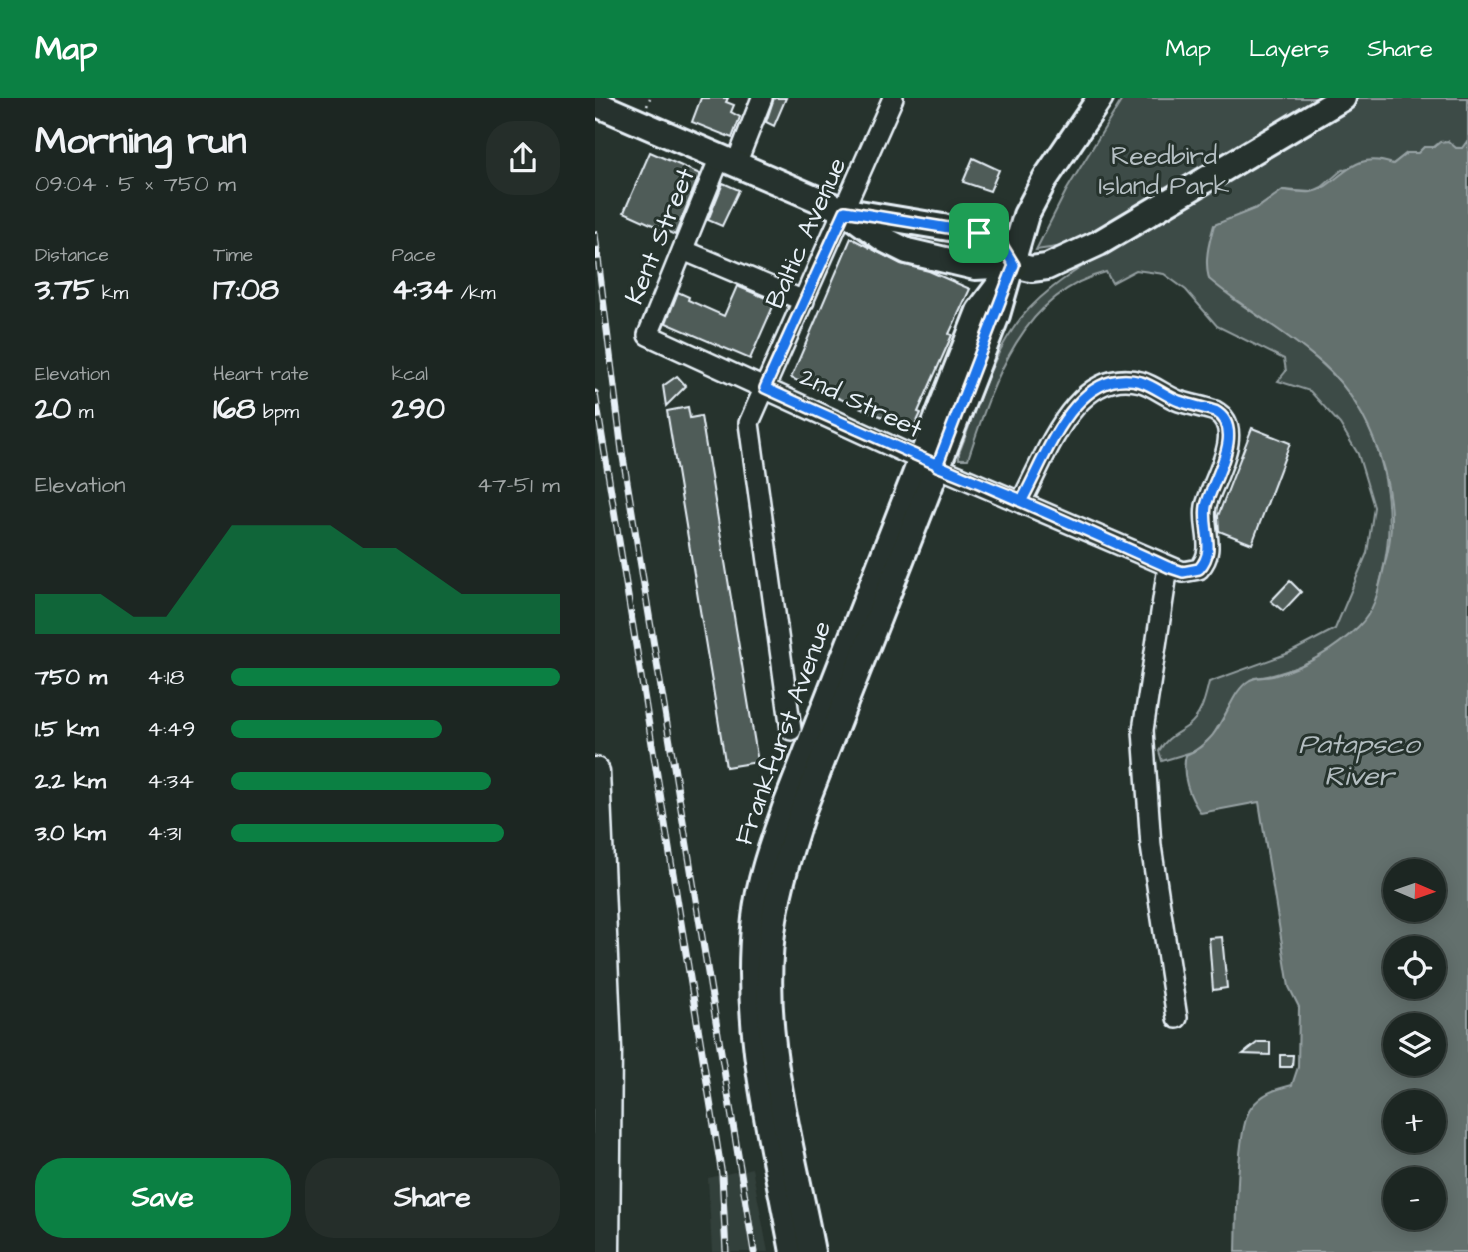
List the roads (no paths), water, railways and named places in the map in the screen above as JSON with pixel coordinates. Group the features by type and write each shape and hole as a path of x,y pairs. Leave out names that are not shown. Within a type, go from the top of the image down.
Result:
{"highway":[{"path":"595,772 607,1049 605,1252"}],"main road":[{"name":"Frankfurst Avenue","path":"793,1252 752,1021 751,968 755,915 767,858 786,805 928,462 1014,265 1026,215 1100,98"},
{"path":"845,211 885,240 908,251 975,267 1047,267 1099,243 1343,98"},
{"path":"601,106 845,211 991,235 1000,242 1014,265"},
{"path":"908,251 918,225"},
{"name":"Frankfurst Avenue","path":"812,1252 771,1020 769,970 773,920 785,864 803,810 928,462"}],"street":[{"name":"Kent Street","path":"648,335 683,250 762,98"},
{"name":"Baltic Avenue","path":"791,730 749,423 893,98"},
{"path":"683,250 804,301"},
{"name":"2nd Street","path":"648,335 1168,567"},
{"path":"1022,500 1074,406 1105,382 1141,382 1179,401 1221,414 1228,428 1229,442 1206,505 1208,553 1205,562 1192,572 1168,567 1156,629 1143,740 1151,846 1177,1018"}],"water":[{"name":"Patapsco River","path":"1468,140 1468,1252 1236,1252 1238,1177 1246,1119 1251,1108 1265,1095 1292,1085 1298,1067 1299,1007 1289,987 1259,802 1201,813 1187,786 1186,755 1210,739 1235,696 1250,680 1276,675 1309,662 1340,643 1365,620 1377,594 1391,531 1386,479 1379,453 1356,404 1341,383 1310,353 1209,279 1209,245 1214,225 1259,207 1283,190 1311,192 1330,183 1356,164 1378,160 1393,164 1407,153 1418,153 1424,147 1434,147 1440,142 1448,141 1456,148 1462,148"}],"railway":[{"path":"595,234 622,451 754,1252"},
{"path":"595,393 722,1175 726,1252"}],"park label":[{"name":"Reedbird Island Park","path":"1164,171"}]}
